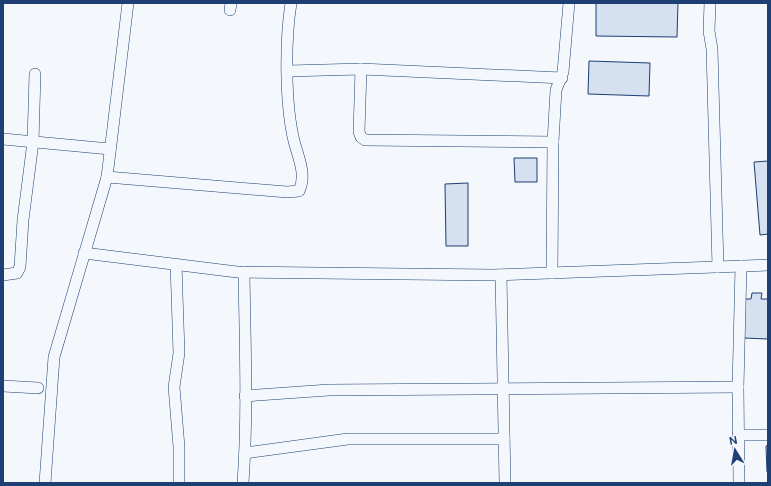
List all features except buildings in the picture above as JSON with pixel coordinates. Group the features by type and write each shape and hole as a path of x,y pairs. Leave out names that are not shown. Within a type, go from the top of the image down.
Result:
{"street":[{"path":"45,483 54,357 107,177 128,3"},
{"path":"107,177 299,191 302,184 302,173 293,138 288,71 291,3"},
{"path":"552,273 553,142 556,90 562,78 569,3"},
{"path":"710,3 709,31 712,49 718,267"},
{"path":"288,71 361,69 562,78"},
{"path":"361,69 359,132 361,137 365,140 553,142"},
{"path":"3,275 17,273 20,267 23,220 33,142 35,74"},
{"path":"3,139 110,149"},
{"path":"84,253 244,272 501,275 768,265"},
{"path":"176,264 179,353 174,387 179,447 179,483"},
{"path":"738,483 740,266"},
{"path":"243,483 245,453 244,272"},
{"path":"501,275 505,483"},
{"path":"3,386 38,388"},
{"path":"245,396 329,390 738,387"},
{"path":"738,435 768,435"},
{"path":"245,453 348,439 504,439"}]}
